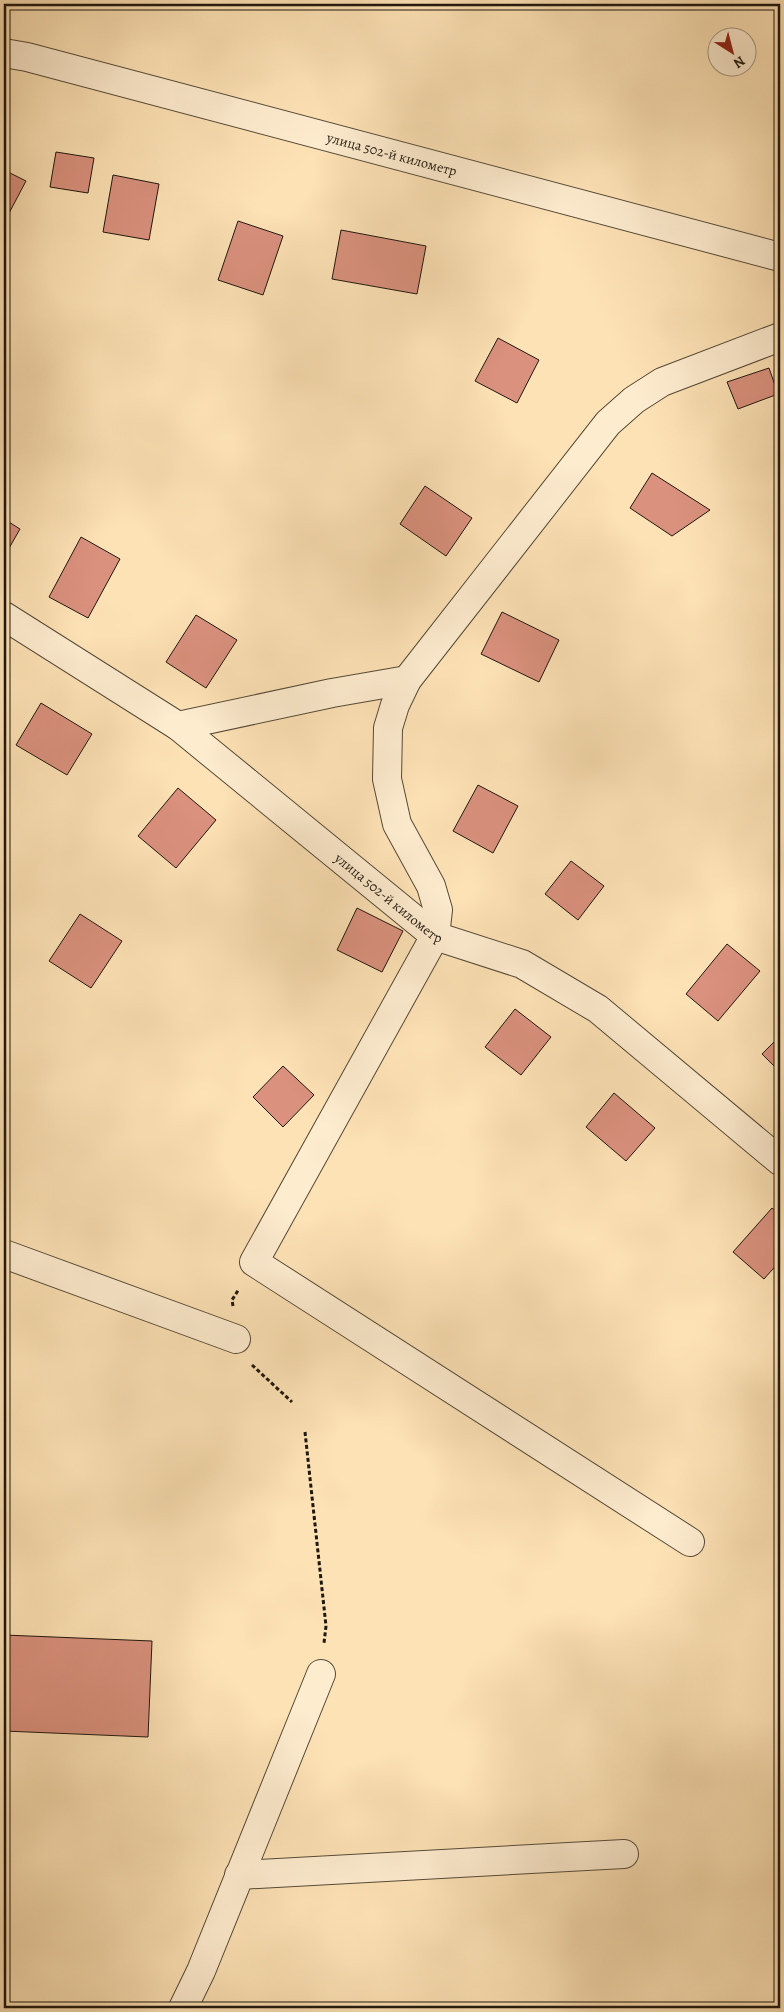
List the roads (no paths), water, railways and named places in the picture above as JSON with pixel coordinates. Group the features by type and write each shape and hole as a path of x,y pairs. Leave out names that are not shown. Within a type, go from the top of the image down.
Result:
{"street":[{"name":"улица 502-й километр","path":"4,53 27,57 220,107 780,258"},
{"path":"690,1542 254,1262 435,936 438,910 432,886 397,824 388,779 388,728 395,705 407,680 608,423 634,400 662,382 780,337"},
{"name":"улица 502-й километр","path":"4,616 178,726 435,936 522,964 598,1009 780,1161"},
{"path":"178,726 332,692 407,680"},
{"path":"4,1254 236,1339"},
{"path":"183,2008 201,1971 321,1674"},
{"path":"239,1875 624,1854"}]}
